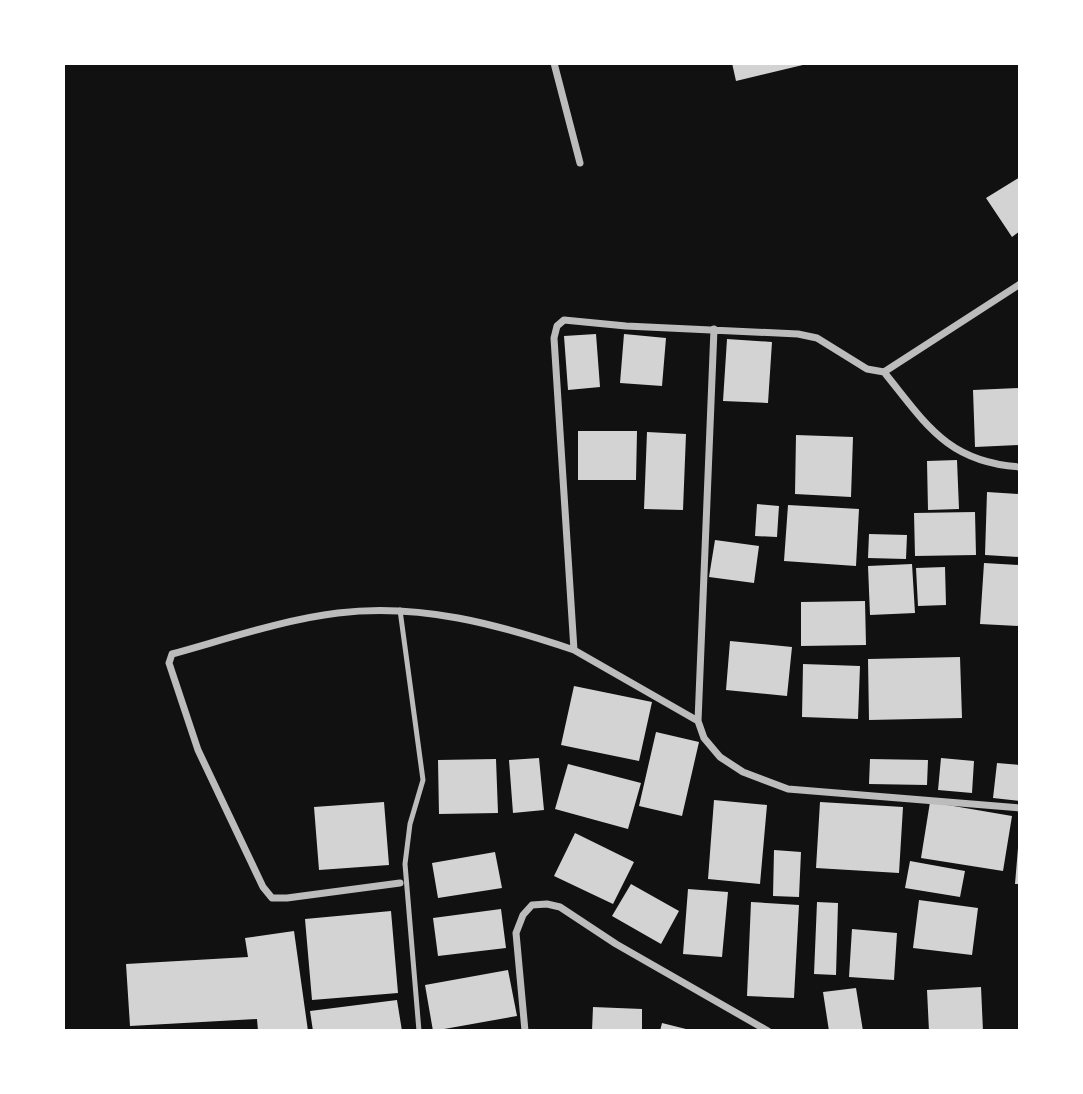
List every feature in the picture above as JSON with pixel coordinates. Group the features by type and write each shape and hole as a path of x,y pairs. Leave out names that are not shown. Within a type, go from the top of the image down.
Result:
{"street":[{"path":"554,63 580,163"},
{"path":"884,372 1020,284"},
{"path":"574,650 554,338 557,326 564,320 817,338 867,369 884,372 941,440 963,454 983,461 1020,467"},
{"path":"714,330 698,721 704,738 720,757 743,772 788,789 1020,808"},
{"path":"400,883 272,898 263,887 198,750 169,663 172,654 320,616 400,610 454,617 574,650 698,721"},
{"path":"525,1031 516,933 523,915 532,905 547,904 560,906 616,944 768,1031"}],"lane":[{"path":"400,610 423,779 410,824 405,864 418,1031"}],"building":[{"path":"732,63 807,63 807,64 736,81"},
{"path":"1020,177 1020,231 1012,237 986,198"},
{"path":"596,334 600,387 568,390 564,336"},
{"path":"624,334 666,338 662,386 620,383"},
{"path":"727,339 772,342 768,403 723,401"},
{"path":"1020,388 1020,445 975,447 973,390"},
{"path":"578,431 637,431 636,480 578,480"},
{"path":"647,432 686,434 683,510 644,509"},
{"path":"796,435 853,437 851,497 795,494"},
{"path":"957,460 959,509 928,510 927,461"},
{"path":"987,492 1020,494 1020,557 985,555"},
{"path":"757,504 779,506 777,537 755,536"},
{"path":"788,505 859,509 856,566 784,561"},
{"path":"975,512 976,555 915,556 914,513"},
{"path":"869,534 907,535 906,559 868,558"},
{"path":"715,540 759,546 754,583 709,577"},
{"path":"984,563 1020,565 1020,626 980,624"},
{"path":"912,564 915,613 870,615 868,566"},
{"path":"945,567 946,605 918,606 916,568"},
{"path":"865,601 866,645 801,646 801,602"},
{"path":"730,641 792,647 787,696 726,690"},
{"path":"960,657 962,718 869,720 868,659"},
{"path":"803,664 860,666 858,719 802,717"},
{"path":"574,686 652,702 639,761 561,745"},
{"path":"656,732 699,742 682,816 639,806"},
{"path":"539,758 544,810 513,813 509,760"},
{"path":"941,758 974,761 972,793 938,790"},
{"path":"496,759 498,813 439,814 438,760"},
{"path":"870,759 928,760 927,785 869,784"},
{"path":"997,763 1020,765 1020,801 993,798"},
{"path":"568,764 641,783 628,829 555,809"},
{"path":"714,800 767,805 760,884 708,879"},
{"path":"384,802 389,865 319,870 314,807"},
{"path":"820,802 903,807 899,873 816,868"},
{"path":"930,802 1012,816 1003,871 921,858"},
{"path":"575,833 634,862 613,904 554,876"},
{"path":"1018,848 1020,884 1015,884"},
{"path":"774,850 801,852 799,897 773,896"},
{"path":"495,852 502,888 438,898 432,863"},
{"path":"910,861 965,871 960,897 905,888"},
{"path":"631,884 679,911 661,944 612,916"},
{"path":"688,889 728,892 722,957 683,954"},
{"path":"919,900 978,908 972,955 913,948"},
{"path":"751,902 799,905 794,998 747,996"},
{"path":"817,902 838,903 836,975 814,974"},
{"path":"501,909 506,948 438,956 433,918"},
{"path":"391,911 398,993 312,1000 305,919"},
{"path":"852,929 897,933 894,980 849,977"},
{"path":"294,931 308,1031 258,1031 257,1019 130,1026 126,964 248,957 245,938"},
{"path":"508,970 517,1016 433,1031 425,985"},
{"path":"981,987 983,1031 929,1031 927,990"},
{"path":"856,988 863,1031 829,1031 823,992"},
{"path":"397,1000 402,1031 313,1031 310,1011"},
{"path":"593,1007 642,1009 642,1031 592,1031"},
{"path":"662,1023 690,1030 690,1031 660,1031"}]}
